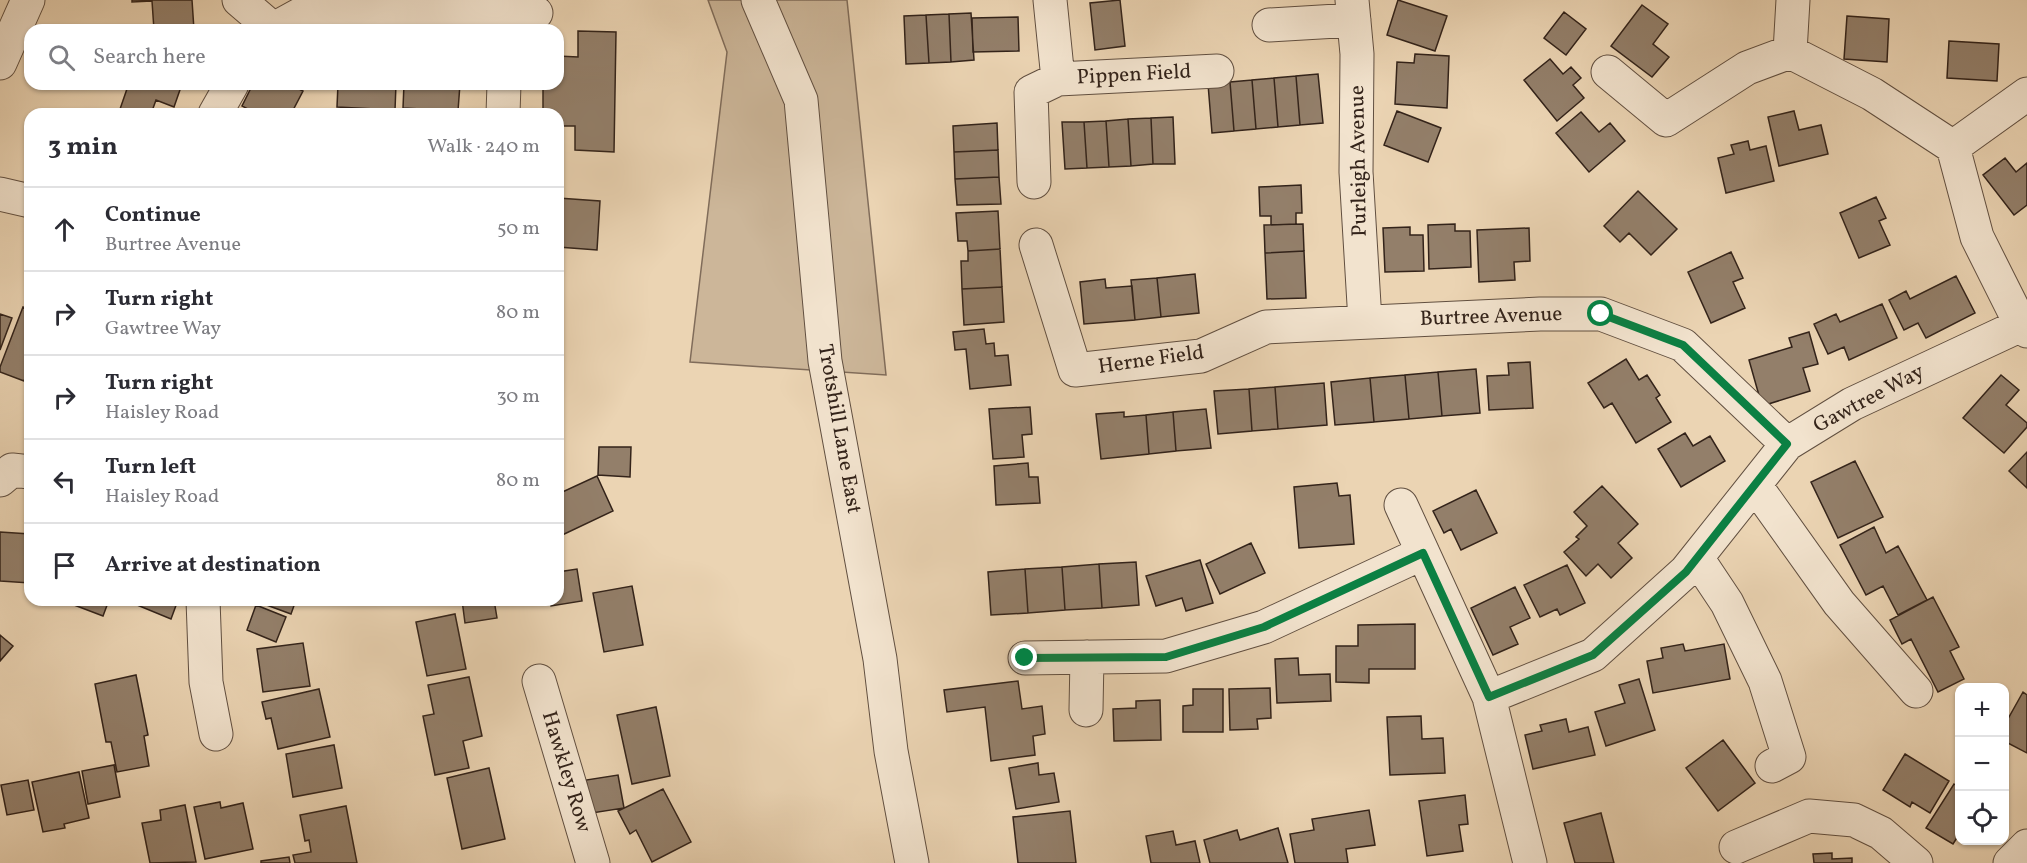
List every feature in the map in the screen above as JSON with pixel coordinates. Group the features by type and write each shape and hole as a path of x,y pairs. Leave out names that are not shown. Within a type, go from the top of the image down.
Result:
{"street":[{"path":"0,63 28,0"},
{"path":"239,0 265,24"},
{"name":"Trotshill Lane East","path":"758,0 801,100 825,362 880,659 891,751 912,863"},
{"name":"Pippen Field","path":"1050,0 1058,79 1217,71"},
{"path":"1790,52 1793,0"},
{"path":"1269,25 1353,10"},
{"name":"Purleigh Avenue","path":"1353,10 1357,54 1356,172 1365,321"},
{"path":"283,24 303,13 515,19"},
{"path":"1608,72 1666,120 1747,68 1790,52 1872,94 1953,147 1977,237 2024,328"},
{"path":"1035,182 1031,92 1058,79"},
{"path":"218,108 229,90"},
{"path":"503,108 504,90"},
{"path":"1953,147 2027,94"},
{"path":"0,194 24,200"},
{"name":"Herne Field","path":"1036,245 1075,370 1201,356 1266,327 1365,321"},
{"name":"Burtree Avenue","path":"1365,321 1540,314 1601,314 1683,345 1787,444"},
{"name":"Gawtree Way","path":"1489,697 1593,655 1686,572 1787,444 1852,404 2024,328"},
{"path":"1755,485 1839,603 1917,691"},
{"path":"1401,505 1489,697 1531,863"},
{"path":"1025,658 1166,657 1264,627 1423,553"},
{"path":"1697,558 1727,603 1765,681 1789,757 1772,766"},
{"path":"203,606 206,682 216,734"},
{"path":"1086,710 1087,657"},
{"name":"Hawkley Row","path":"539,681 593,863"},
{"path":"1736,847 1809,816 1854,820 1881,833 1916,863"},
{"path":"2010,863 2027,846"}],"shaded area":[{"path":"708,0 847,0 886,375 690,362 727,52"}],"building":[{"path":"132,0 192,0 194,24 154,24 152,1 132,2"},
{"path":"1120,0 1125,46 1095,50 1090,3"},
{"path":"1398,0 1447,16 1435,51 1387,35"},
{"path":"1642,5 1668,24 1653,44 1669,57 1652,77 1611,46"},
{"path":"1564,12 1586,29 1566,55 1544,38"},
{"path":"971,13 974,60 951,62 949,14"},
{"path":"949,14 951,62 929,63 926,15"},
{"path":"926,15 929,63 906,64 904,16"},
{"path":"1847,16 1889,19 1887,62 1844,59"},
{"path":"1018,17 1019,51 973,52 972,18"},
{"path":"578,31 616,32 614,152 575,150 575,126 564,126 564,108 543,108 543,90 564,90 564,56 578,57"},
{"path":"1949,41 1999,44 1997,81 1947,78"},
{"path":"1415,54 1449,56 1447,108 1395,104 1397,62 1414,63"},
{"path":"1550,59 1563,74 1571,67 1581,78 1573,85 1584,98 1557,121 1524,80"},
{"path":"1318,74 1323,123 1300,125 1296,76"},
{"path":"1296,76 1300,125 1278,127 1274,78"},
{"path":"1274,78 1278,127 1256,129 1252,80"},
{"path":"1252,80 1256,129 1234,131 1230,82"},
{"path":"1230,82 1234,131 1212,133 1208,84"},
{"path":"127,90 180,90 174,107 156,100 153,108 120,108"},
{"path":"250,90 303,91 294,108 246,108 242,106"},
{"path":"338,90 396,90 395,108 337,107"},
{"path":"404,90 460,90 458,108 403,108"},
{"path":"1397,111 1441,128 1428,162 1384,145"},
{"path":"1794,111 1799,130 1821,125 1828,154 1779,166 1768,117"},
{"path":"1581,112 1599,132 1610,123 1625,141 1589,172 1556,133"},
{"path":"1173,117 1175,164 1153,164 1151,118"},
{"path":"1151,118 1153,164 1131,166 1128,119"},
{"path":"1128,119 1131,166 1109,167 1106,121"},
{"path":"1106,121 1109,167 1087,168 1084,122"},
{"path":"1062,122 1084,122 1087,168 1065,169"},
{"path":"997,123 998,150 954,152 953,126"},
{"path":"1748,141 1750,150 1766,146 1774,181 1726,193 1718,158 1734,154 1731,145"},
{"path":"998,150 999,177 955,179 954,152"},
{"path":"2005,158 2016,172 2027,163 2027,205 2014,215 1983,175"},
{"path":"999,177 1001,204 957,205 955,179"},
{"path":"1301,185 1302,213 1296,213 1296,224 1271,225 1271,216 1260,216 1259,187"},
{"path":"1638,191 1677,229 1651,255 1629,233 1620,242 1604,226"},
{"path":"1876,197 1886,218 1879,221 1890,245 1859,258 1840,213"},
{"path":"564,198 600,201 597,250 564,247"},
{"path":"998,211 1000,249 968,251 967,241 958,241 956,213"},
{"path":"1303,224 1304,251 1265,253 1264,225"},
{"path":"1455,224 1455,231 1470,231 1471,267 1429,269 1428,225"},
{"path":"1410,227 1410,235 1423,235 1424,271 1385,272 1383,228"},
{"path":"1529,228 1530,261 1514,262 1515,280 1479,282 1477,230"},
{"path":"1000,249 1002,287 962,289 961,261 968,261 968,251"},
{"path":"1304,251 1306,298 1267,299 1265,253"},
{"path":"1731,252 1743,278 1733,282 1745,308 1711,323 1688,272"},
{"path":"1195,274 1199,313 1161,317 1157,278"},
{"path":"1956,276 1975,313 1926,338 1918,323 1904,330 1889,300 1906,291 1910,299"},
{"path":"1157,278 1161,317 1135,320 1131,280"},
{"path":"1105,279 1106,288 1132,286 1135,320 1084,324 1080,282"},
{"path":"1002,287 1004,322 964,325 962,289"},
{"path":"1882,304 1897,338 1849,360 1844,347 1828,354 1814,324 1836,314 1840,322"},
{"path":"23,307 24,381 0,372"},
{"path":"0,314 12,318 0,350"},
{"path":"984,329 986,344 994,343 995,356 1008,355 1011,385 970,389 966,349 955,350 953,332"},
{"path":"1809,332 1818,364 1803,368 1810,391 1762,406 1749,360 1792,347 1789,338"},
{"path":"1626,359 1639,380 1647,375 1660,395 1656,398 1671,422 1636,443 1612,403 1604,408 1588,383"},
{"path":"1530,362 1533,408 1489,410 1487,376 1509,375 1508,363"},
{"path":"1476,369 1480,413 1442,416 1438,372"},
{"path":"1438,372 1442,416 1409,419 1405,375"},
{"path":"1405,375 1409,419 1374,422 1370,378"},
{"path":"2001,375 2019,390 2006,405 2027,423 2027,427 2004,453 1963,418"},
{"path":"1370,378 1374,422 1335,425 1331,382"},
{"path":"1324,383 1327,425 1278,429 1275,387"},
{"path":"1275,387 1278,429 1252,431 1249,389"},
{"path":"1249,389 1252,431 1218,434 1214,391"},
{"path":"1030,407 1032,434 1022,435 1024,457 993,459 989,409"},
{"path":"1206,409 1211,448 1176,451 1173,412"},
{"path":"1124,412 1124,417 1146,415 1149,454 1101,459 1096,414"},
{"path":"1173,412 1176,451 1149,454 1146,415"},
{"path":"1685,433 1693,446 1710,436 1725,461 1681,487 1658,449"},
{"path":"599,447 631,447 630,477 598,475"},
{"path":"2027,452 2027,488 2009,471"},
{"path":"1855,461 1883,517 1838,538 1811,482"},
{"path":"1028,463 1029,477 1038,477 1040,503 996,505 994,466"},
{"path":"597,476 613,511 564,534 564,491"},
{"path":"1337,483 1339,496 1350,495 1354,544 1299,548 1294,487"},
{"path":"1602,486 1638,524 1618,543 1632,558 1611,578 1598,564 1586,576 1564,552 1579,539 1576,537 1587,526 1574,512"},
{"path":"1476,490 1497,533 1461,550 1451,529 1444,533 1433,511"},
{"path":"1874,527 1886,553 1898,546 1927,600 1898,615 1883,586 1866,595 1840,545"},
{"path":"0,532 24,534 24,583 0,581"},
{"path":"1251,543 1265,573 1220,594 1206,564"},
{"path":"1200,560 1213,603 1186,611 1182,598 1156,606 1146,576"},
{"path":"1136,562 1139,605 1102,608 1099,564"},
{"path":"1099,564 1102,608 1065,610 1062,567"},
{"path":"1567,565 1585,603 1560,615 1557,609 1540,617 1524,585"},
{"path":"1062,567 1065,610 1028,613 1025,569"},
{"path":"577,569 582,601 564,604 564,571"},
{"path":"1025,569 1028,613 991,615 988,572"},
{"path":"632,586 643,645 604,652 593,593"},
{"path":"1515,587 1530,618 1510,627 1518,644 1493,655 1471,608"},
{"path":"1933,597 1959,647 1950,651 1964,679 1938,692 1911,639 1902,644 1890,620"},
{"path":"77,606 107,606 103,616"},
{"path":"140,606 176,606 171,619"},
{"path":"256,606 286,617 276,642 247,630"},
{"path":"269,606 294,606 291,614"},
{"path":"463,606 495,606 497,618 465,623"},
{"path":"455,614 466,669 427,676 416,622"},
{"path":"1415,624 1415,669 1369,669 1369,683 1336,682 1336,646 1358,646 1358,625"},
{"path":"0,635 13,646 0,661"},
{"path":"303,643 310,686 263,692 257,649"},
{"path":"1683,644 1685,651 1724,644 1730,679 1653,693 1647,661 1663,658 1661,648"},
{"path":"1298,658 1299,675 1330,674 1331,701 1277,703 1275,659"},
{"path":"136,675 148,735 144,736 149,766 117,772 111,742 106,742 95,684"},
{"path":"469,677 482,736 463,741 469,768 435,775 423,716 434,714 428,685"},
{"path":"1639,679 1655,730 1606,746 1595,712 1625,703 1619,685"},
{"path":"1018,681 1022,709 1042,706 1045,734 1033,736 1035,755 991,761 985,707 947,712 944,690"},
{"path":"1270,688 1271,718 1257,719 1258,729 1230,730 1229,689"},
{"path":"319,689 330,737 278,749 271,718 266,719 262,702"},
{"path":"1193,689 1223,689 1223,732 1183,732 1183,706 1193,705"},
{"path":"2023,692 2027,695 2027,753 2009,744 2009,717"},
{"path":"1160,700 1161,740 1114,741 1113,709 1136,708 1136,701"},
{"path":"656,707 670,776 632,784 617,715"},
{"path":"1421,716 1422,739 1443,738 1445,773 1390,775 1387,717"},
{"path":"1566,719 1569,732 1588,727 1595,755 1533,769 1525,735 1542,731 1540,725"},
{"path":"1723,740 1755,783 1718,811 1686,768"},
{"path":"334,745 342,788 293,797 286,754"},
{"path":"1905,754 1949,781 1930,813 1912,802 1910,807 1883,790"},
{"path":"1038,763 1039,775 1054,773 1059,802 1016,809 1009,768"},
{"path":"114,765 120,797 88,804 82,771"},
{"path":"489,768 505,839 462,849 447,778"},
{"path":"79,772 89,818 64,824 65,828 43,832 32,782"},
{"path":"618,775 624,808 592,813 586,780"},
{"path":"28,780 34,810 7,815 1,785"},
{"path":"1954,784 1955,841 1953,844 1926,828"},
{"path":"663,789 691,842 652,862 636,830 630,834 618,811"},
{"path":"1465,795 1468,824 1459,825 1463,851 1427,856 1419,801"},
{"path":"220,802 221,808 243,803 253,849 205,859 194,807"},
{"path":"185,805 196,862 150,863 142,823 161,820 160,810"},
{"path":"346,806 357,863 295,863 293,855 311,852 309,840 305,841 300,815"},
{"path":"1369,810 1375,845 1346,849 1348,863 1295,863 1290,834 1314,830 1312,819"},
{"path":"1070,811 1076,863 1018,863 1013,817"},
{"path":"1601,813 1614,863 1575,863 1564,823"},
{"path":"1278,828 1288,863 1210,863 1204,840 1237,830 1240,840"},
{"path":"1173,831 1176,845 1195,841 1200,863 1151,863 1146,836"},
{"path":"1832,853 1832,859 1852,858 1852,863 1814,863 1813,854"},
{"path":"289,857 290,863 261,863 261,861"}],"route":[{"path":"1025,658 1166,657 1264,627 1423,553 1489,697 1593,655 1686,572 1787,444 1683,345 1601,314"}]}
